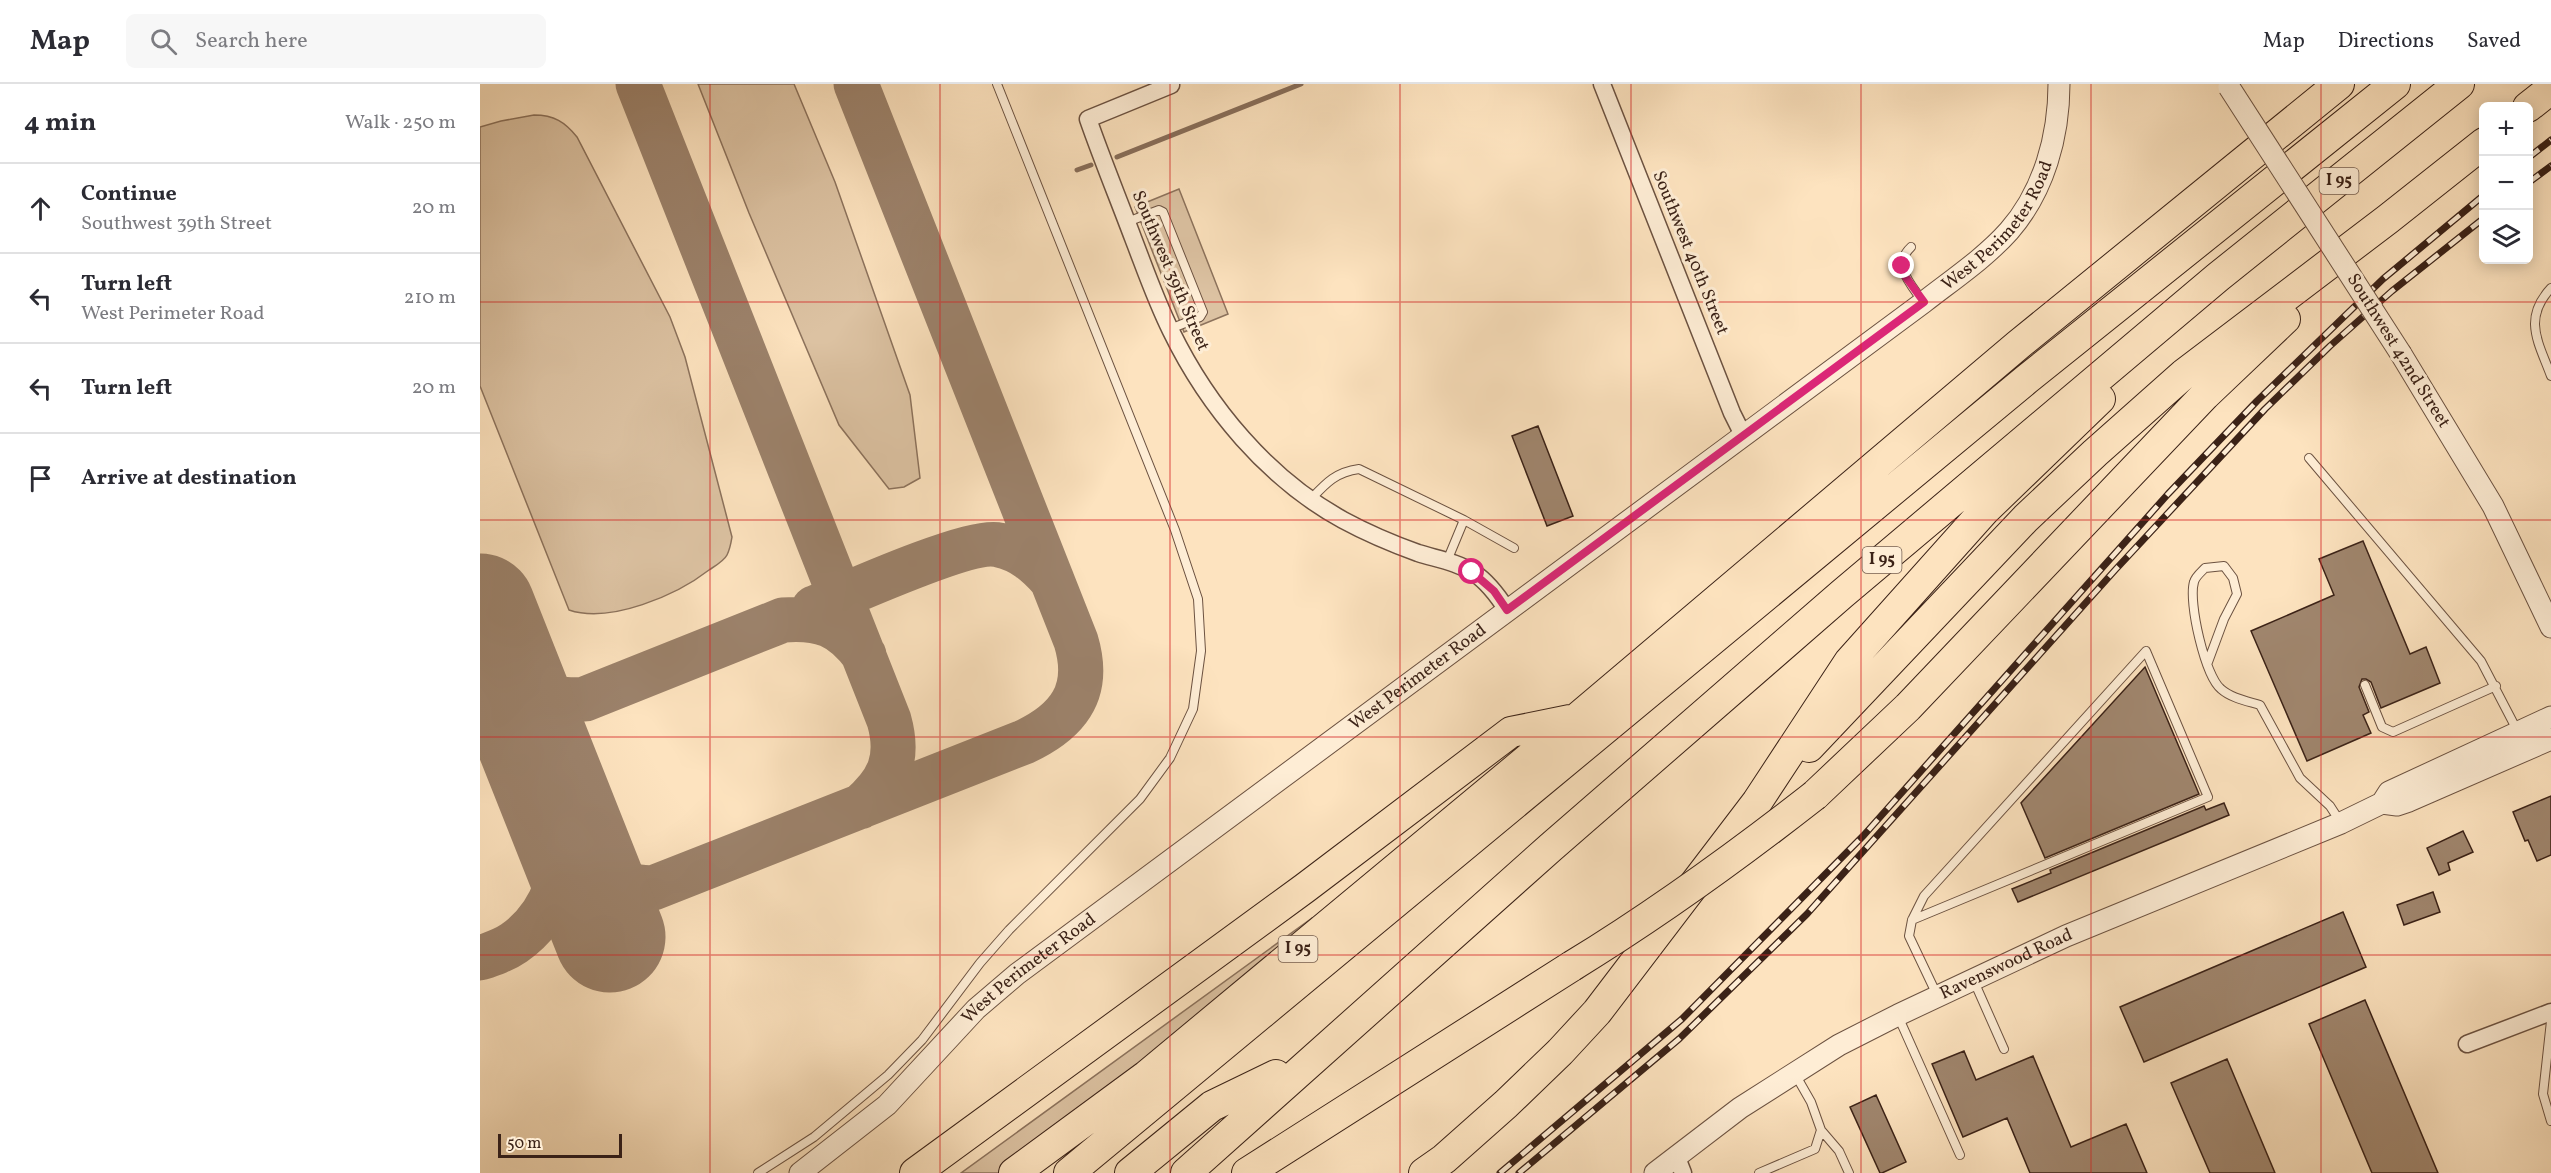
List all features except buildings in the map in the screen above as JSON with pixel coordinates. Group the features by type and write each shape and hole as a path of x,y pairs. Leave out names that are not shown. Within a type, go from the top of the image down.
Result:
{"highway":[{"name":"I 95","path":"1014,1173 1146,1076 1576,719 2018,345 2339,84"},
{"path":"1069,1173 2027,379 2395,84"},
{"path":"1162,1173 1815,598 2333,164 2432,84"},
{"name":"I 95","path":"1186,1173 1550,848 1833,601 2218,278 2459,84"},
{"path":"2533,104 2551,89"},
{"path":"1757,802 2026,518 2095,453 2184,374 2479,147"},
{"path":"1247,1173 1623,935 1727,864 1815,795 1908,707 2205,395 2388,219"},
{"path":"1424,1173 1444,1159 1506,1104 1560,1052 1597,1012 1757,802 1849,662 1984,512 2082,418 2218,278"},
{"path":"915,1173 1305,888 1511,732 1576,719"},
{"path":"1130,1173 1212,1106 1276,1075"},
{"path":"1057,1173 1128,1125"}],"street":[{"name":"Southwest 40th Street","path":"1602,84 1743,435"},
{"name":"West Perimeter Road","path":"800,1173 887,1105 976,1010 1017,974 1924,302 1998,242 2020,216 2038,185 2050,152 2058,117 2059,84"},
{"name":"Southwest 39th Street","path":"1172,85 1088,119 1170,329 1197,379 1228,422 1260,456 1311,499 1344,521 1368,532 1411,550 1463,567 1480,577 1494,591 1507,610"},
{"name":"Southwest 42nd Street","path":"2228,85 2401,354 2493,506 2551,627"},
{"name":"Ravenswood Road","path":"1655,1173 1679,1164 1740,1108 1839,1045 1937,995 2066,936 2341,823 2382,803 2389,792 2551,717"},
{"name":"Ravenswood Road","path":"2382,803 2397,805 2403,803 2551,739"},
{"path":"2468,1044 2551,1012"}],"lane":[{"path":"758,1173 813,1137 853,1106 922,1040 980,963 1009,930 1140,799 1170,758 1193,710 1201,651 1198,599 1175,530 998,84"},
{"path":"1127,222 1159,210 1163,212 1203,312 1200,317 1170,329"},
{"path":"1911,247 1904,256 1902,266 1905,276 1924,302"},
{"path":"2551,288 2542,298 2535,315 2534,326 2551,376"},
{"path":"2309,458 2481,661 2496,686 2518,733"},
{"path":"1311,499 1330,478 1345,471 1359,469 1464,520 1514,548"},
{"path":"1447,561 1464,520"},
{"path":"2208,663 2224,619 2237,594 2233,578 2224,566 2205,568 2194,580 2192,603 2208,663 2220,688 2237,698 2260,705 2300,778 2330,806 2341,823"},
{"path":"1912,920 2208,797 2146,651 1924,896 1912,920 1909,936 1937,995"},
{"path":"2365,685 2382,727 2393,732 2496,686"},
{"path":"1973,978 2004,1049"},
{"path":"1898,1015 1960,1155"},
{"path":"2551,1021 2543,1094 2551,1121"},
{"path":"1795,1073 1811,1102 1821,1130 1839,1151 1849,1173"},
{"path":"1759,1173 1815,1149 1821,1130"}],"shaded area":[{"path":"698,84 794,84 835,182 910,395 920,478 904,487 889,489 839,425 749,213"},
{"path":"534,115 558,120 577,137 670,317 685,357 732,537 726,557 719,563 679,589 642,605 623,610 585,613 569,610 480,386 480,127"},
{"path":"1179,189 1228,314 1184,332 1135,207"},
{"path":"1312,918 1207,1018 1000,1173 961,1173"}],"waterway":[{"path":"1117,157 1301,84"},
{"path":"1077,170 1091,165"}],"taxiway":[{"path":"638,84 889,720 893,747 890,769 878,788 860,807"},
{"path":"551,788 576,844 597,870 611,880 630,886 653,888 1024,742 1053,724 1073,702 1081,675 1076,641 856,84"},
{"path":"814,608 937,558 984,545 999,545 1022,554 1052,580"},
{"path":"496,651 514,674 533,690 543,696 569,700 585,699 783,620 808,620 829,625 847,636 864,655"},
{"path":"480,958 514,943 540,918 549,903 556,887 562,852 558,817"}],"runway":[{"path":"480,609 610,937"}],"railway":[{"path":"2531,156 2551,140"},
{"path":"2533,179 2551,166"},
{"path":"1500,1173 1682,1019 1864,835 2168,494 2257,401 2383,279 2479,199"},
{"path":"1519,1173 1679,1039 1807,914 2116,569 2265,409 2330,346 2392,291 2479,222"}],"route":[{"path":"1472,572 1494,591 1507,610 1924,302 1905,276 1902,266"}]}
